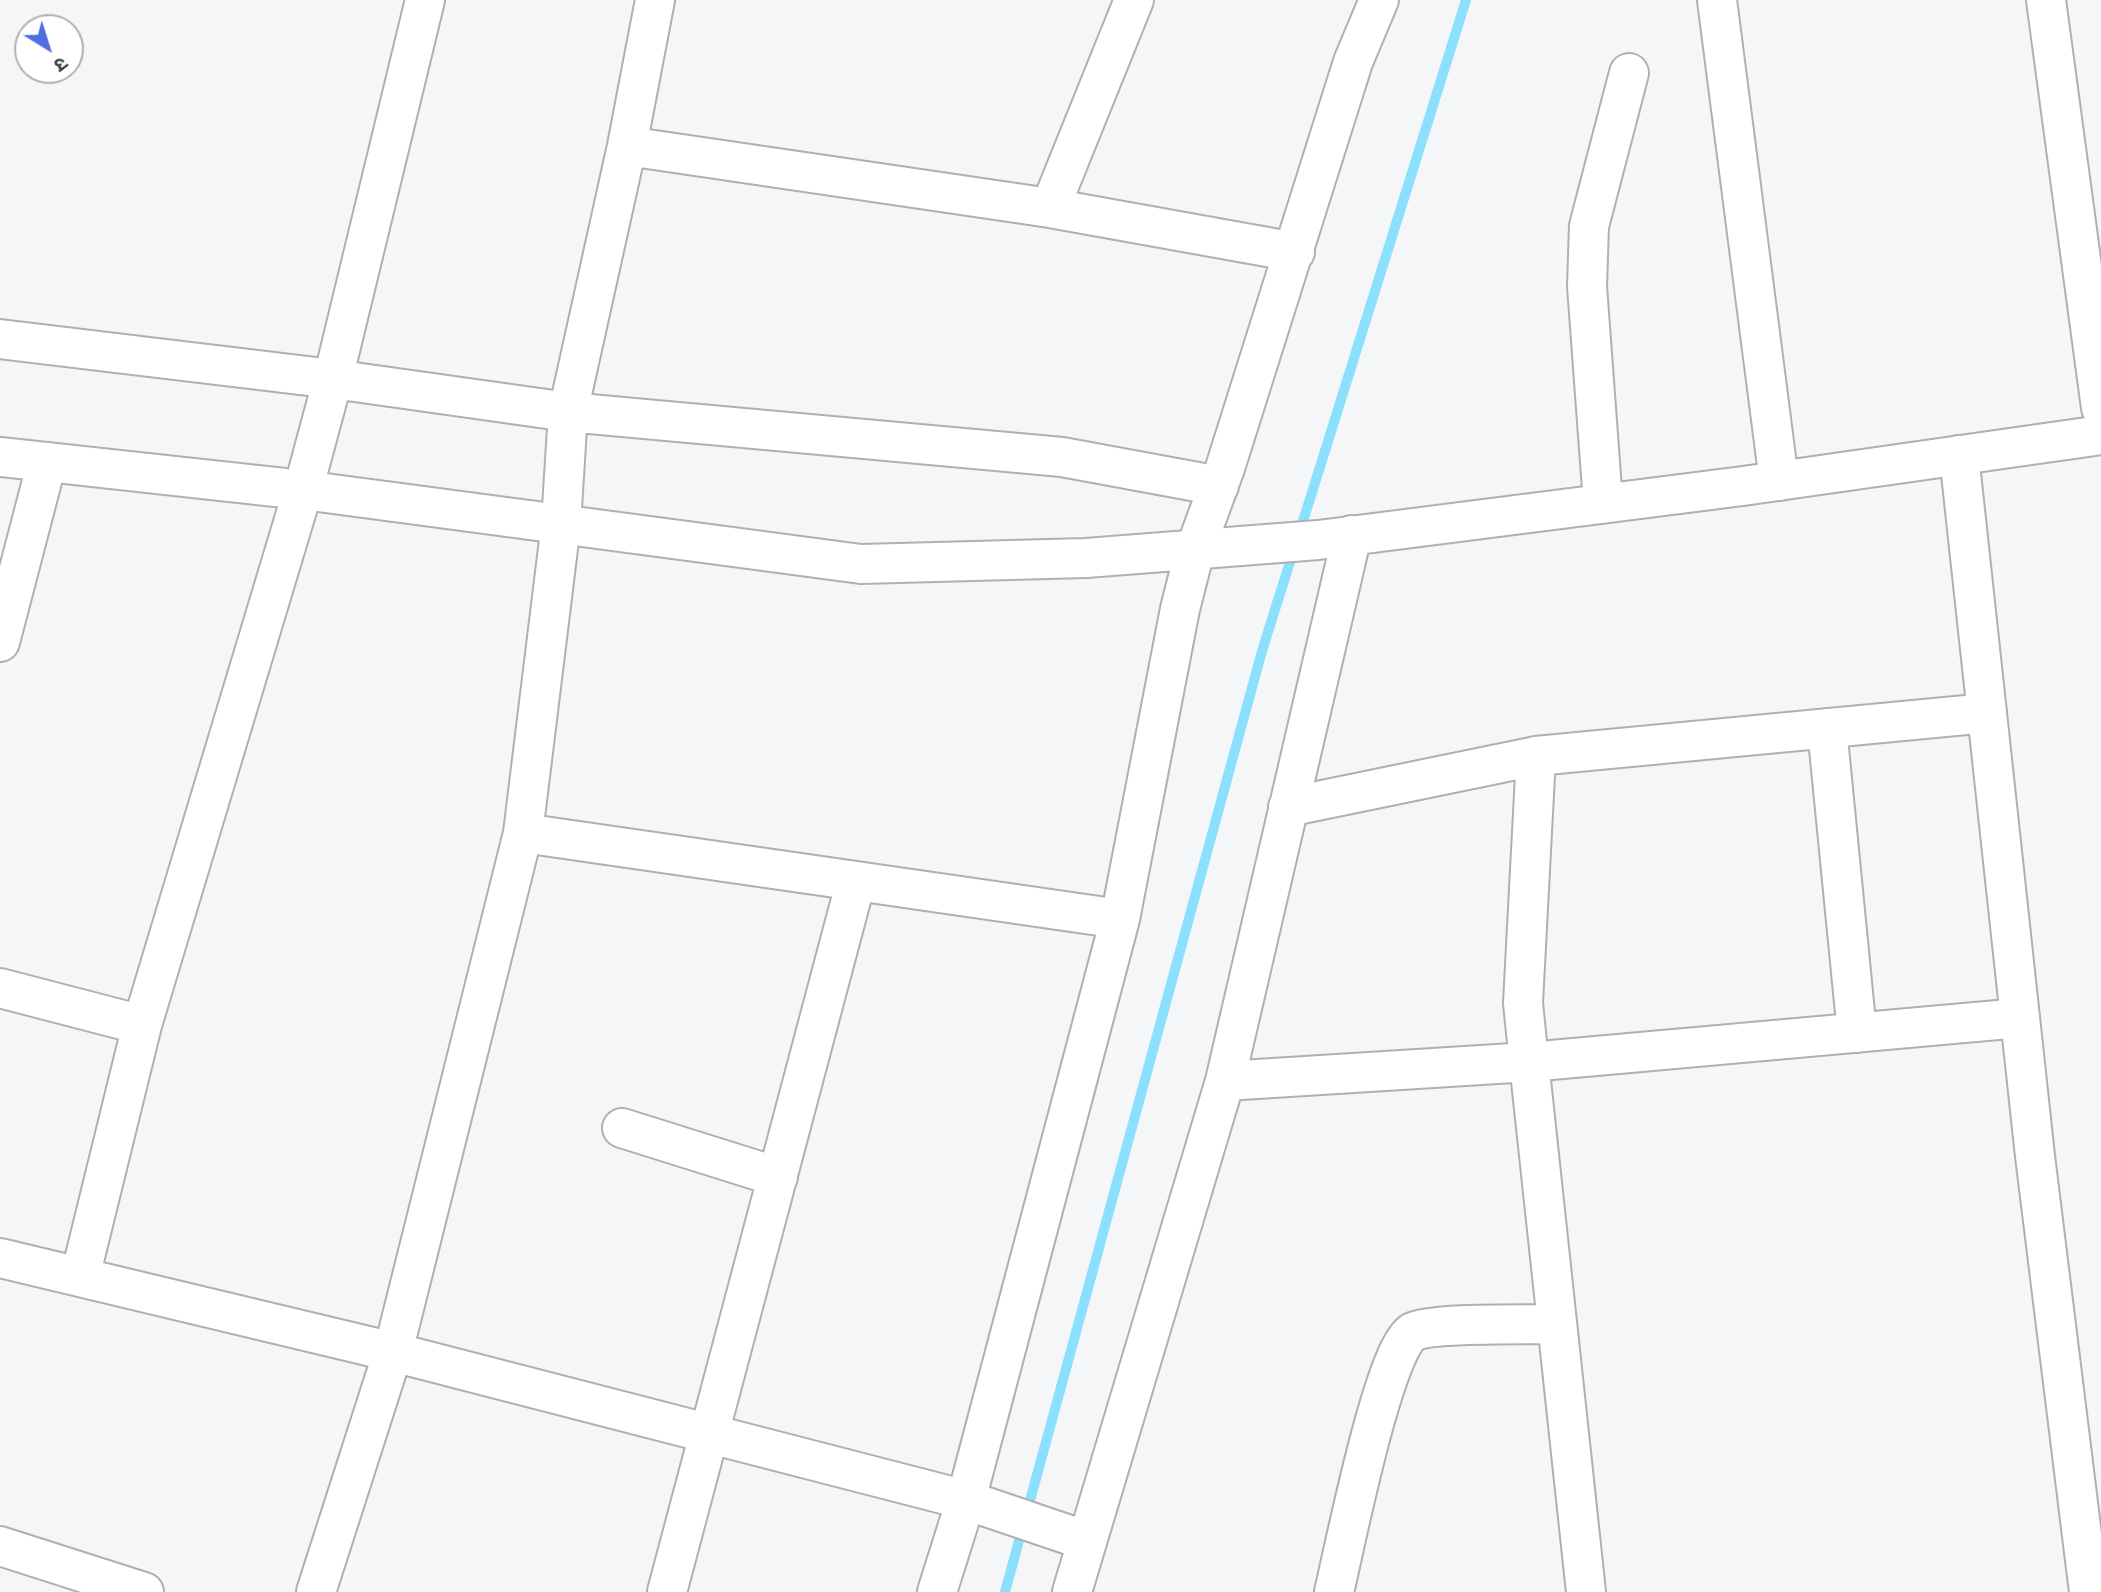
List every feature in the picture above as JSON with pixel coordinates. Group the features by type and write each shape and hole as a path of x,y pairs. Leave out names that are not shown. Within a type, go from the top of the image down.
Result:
{"street":[{"path":"80,1277 142,1025 303,491 333,379 425,0"},
{"path":"316,1592 393,1352 523,833 561,524 568,412 627,146 656,0"},
{"path":"1050,208 1134,0"},
{"path":"937,1592 978,1504 1120,919 1180,609 1353,62 1379,0"},
{"path":"1717,0 1779,481"},
{"path":"2046,0 2101,408"},
{"path":"1603,503 1587,286 1589,239 1629,73"},
{"path":"627,146 1050,208 1294,252"},
{"path":"0,339 333,379 568,412 1062,457 1219,486"},
{"path":"0,457 303,491 861,564 1086,558 1335,537 1779,481 2101,435"},
{"path":"1959,455 2020,1018 2089,1592"},
{"path":"0,642 47,462"},
{"path":"1072,1592 1075,1536 1224,1081 1288,807 1335,537"},
{"path":"1288,807 1536,756 1987,713"},
{"path":"1827,728 1857,1032"},
{"path":"1536,756 1523,1003 1586,1592"},
{"path":"523,833 1120,919"},
{"path":"667,1592 856,881"},
{"path":"0,988 142,1025"},
{"path":"1224,1081 1529,1062 2020,1018"},
{"path":"622,1128 778,1177"},
{"path":"0,1258 393,1352 978,1504 1075,1536"},
{"path":"1334,1592 1386,1379 1405,1339 1426,1328 1557,1324"},
{"path":"0,1546 144,1592"}],"waterway":[{"path":"1299,534 1466,0"},
{"path":"1005,1592 1262,651 1294,549"}]}
